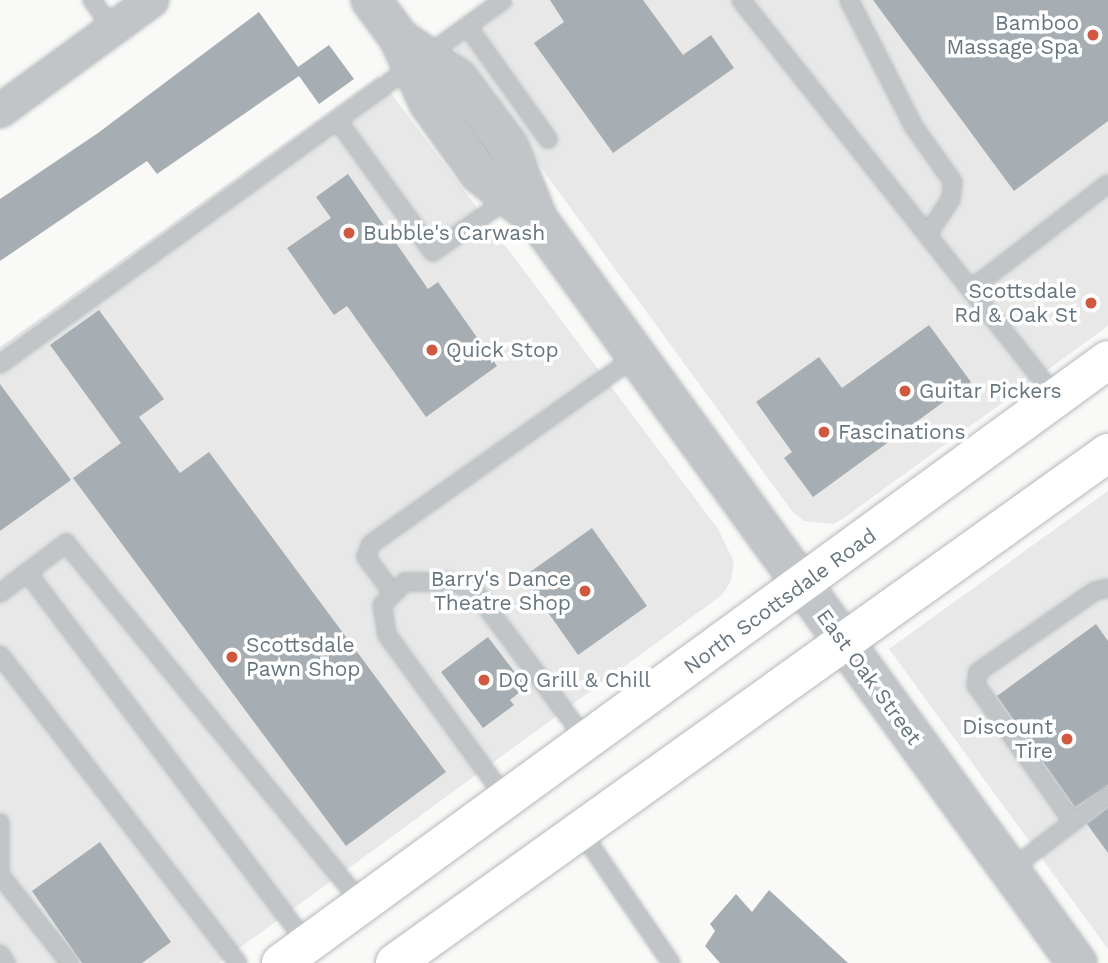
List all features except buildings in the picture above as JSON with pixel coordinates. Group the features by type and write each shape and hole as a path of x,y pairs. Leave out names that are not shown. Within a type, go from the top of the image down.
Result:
{"main road":[{"name":"North Scottsdale Road","path":"294,953 804,585 1108,360"},
{"path":"395,963 841,641 1108,453"}],"street":[{"path":"0,111 152,0"},
{"name":"East Oak Street","path":"371,0 413,54 457,79 508,146 524,208 637,356 804,585 841,641 1009,870 1065,958"}],"lane":[{"path":"92,0 113,29"},
{"path":"0,364 338,121 413,54 468,26 503,0"},
{"path":"741,0 1056,397"},
{"path":"849,0 915,127 953,182 951,199 927,235"},
{"path":"468,26 548,139"},
{"path":"338,121 433,252 524,208"},
{"path":"971,289 1108,184"},
{"path":"392,592 366,557 371,544 637,356"},
{"path":"0,593 66,543 363,905"},
{"path":"27,572 294,953"},
{"path":"507,800 387,635 381,618 383,605 392,592 405,582 432,580 474,590 587,741"},
{"path":"1073,822 976,685 978,673 1095,591 1108,588"},
{"path":"0,656 238,963"},
{"path":"1009,870 1108,795"},
{"path":"0,823 0,870"},
{"path":"580,830 671,963"},
{"path":"0,875 70,963"},
{"path":"0,954 6,963"}],"shaded area":[{"path":"516,0 1108,0 1108,326 844,518 833,524 804,521 792,511 453,47"},
{"path":"378,76 718,529 734,562 731,581 722,595 219,963 0,963 0,347"},
{"path":"1108,491 1108,949 889,649"}],"place":[{"name":"Bamboo Massage Spa","path":"1093,35"},
{"name":"Bubble's Carwash","path":"349,233"},
{"name":"Scottsdale Rd & Oak St","path":"1091,303"},
{"name":"Quick Stop","path":"432,350"},
{"name":"Guitar Pickers","path":"905,391"},
{"name":"Fascinations","path":"824,432"},
{"name":"Barry's Dance Theatre Shop","path":"585,591"},
{"name":"Scottsdale Pawn Shop","path":"232,657"},
{"name":"DQ Grill & Chill","path":"484,680"},
{"name":"Discount Tire","path":"1067,739"}]}
